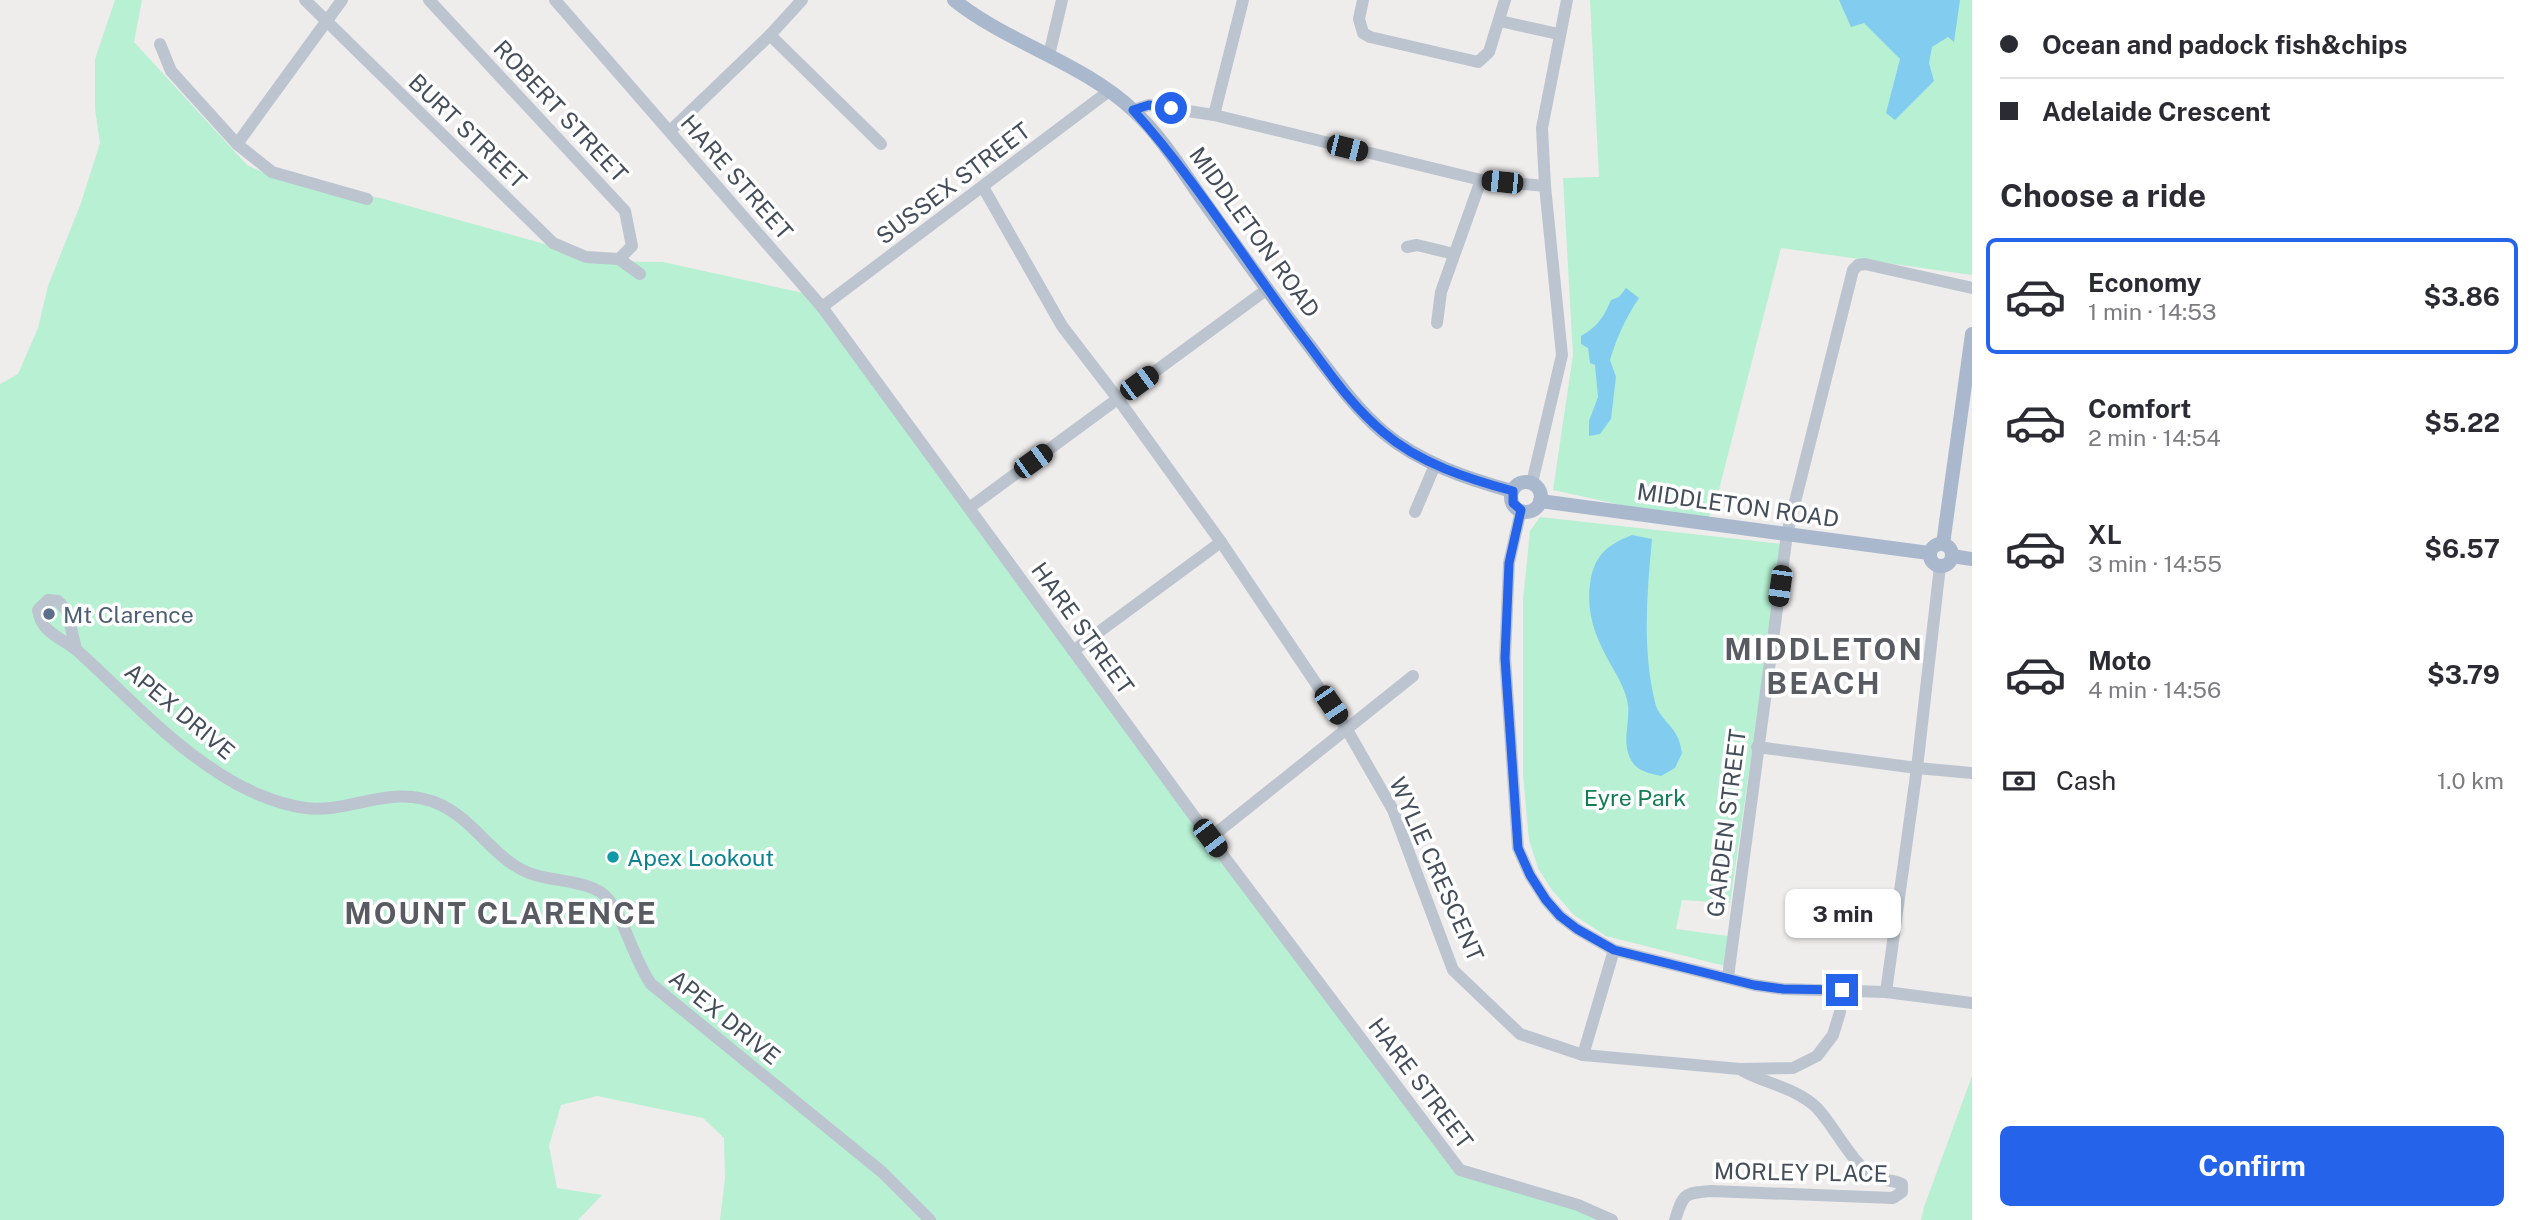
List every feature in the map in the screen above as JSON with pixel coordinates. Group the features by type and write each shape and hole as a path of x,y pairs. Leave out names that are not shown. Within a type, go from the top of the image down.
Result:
{"main road":[{"name":"MIDDLETON ROAD","path":"954,0 976,17 1049,55 1108,91 1133,110 1174,159 1266,289 1354,405 1385,434 1435,465 1479,482 1513,491"},
{"path":"1943,544 1972,334"},
{"path":"1520,483 1532,483 1540,491 1540,501 1532,510 1521,510 1513,503 1513,491 1520,483"},
{"name":"MIDDLETON ROAD","path":"1540,501 1929,553"},
{"path":"1943,544 1950,548 1952,556 1948,564 1940,566 1932,562 1929,553 1934,545 1943,544"},
{"path":"1952,556 1972,559"}],"street":[{"name":"BURT STREET","path":"305,0 553,243 586,257 619,259"},
{"path":"237,144 342,0"},
{"name":"ROBERT STREET","path":"429,0 625,211 632,246 619,259"},
{"name":"HARE STREET","path":"555,0 822,307 1210,838 1460,1170 1578,1205 1612,1220"},
{"path":"670,131 770,35 802,0"},
{"path":"1049,55 1062,0"},
{"path":"1214,115 1243,0"},
{"path":"1363,0 1359,19 1363,33 1370,37 1478,62 1489,52 1505,0"},
{"path":"1532,483 1562,355 1545,186 1542,128 1558,34 1567,0"},
{"path":"1500,21 1558,34"},
{"path":"770,35 881,144"},
{"path":"160,44 171,71 237,144 272,172 367,199"},
{"name":"SUSSEX STREET","path":"822,307 1108,91"},
{"path":"1133,110 1149,105 1214,115 1481,180 1545,186"},
{"path":"1437,323 1441,292 1481,180"},
{"name":"WYLIE CRESCENT","path":"983,187 1062,326 1118,398 1221,542 1346,728 1393,810 1453,970 1520,1034 1583,1055 1740,1069 1793,1068 1817,1056 1833,1035 1840,1012 1842,990"},
{"path":"1407,247 1417,245 1454,254"},
{"path":"619,259 639,274"},
{"name":"GARDEN STREET","path":"1728,977 1787,534 1853,270 1858,265 1865,264 1972,288"},
{"path":"969,508 1266,289"},
{"path":"1415,512 1435,465"},
{"path":"1521,510 1509,563 1505,658 1518,848 1530,875 1560,916 1614,950 1783,989 1886,992 1972,1003"},
{"path":"1073,651 1221,542"},
{"path":"1886,992 1917,768 1940,566"},
{"name":"APEX DRIVE","path":"76,649 186,750 229,780 272,799 304,808 391,797 427,800 455,814 515,867 540,878 600,891 617,914 636,959 651,984 883,1172 930,1220"},
{"path":"1210,838 1413,676"},
{"path":"1757,747 1972,773"},
{"path":"1583,1055 1614,950"},
{"name":"MORLEY PLACE","path":"1675,1220 1682,1198 1689,1193 1711,1191 1893,1198 1902,1192 1902,1184 1876,1178 1854,1159 1815,1106 1783,1087 1740,1069"}],"green space":[{"path":"115,0 142,0 134,42 247,165 273,177 380,198 548,245 586,261 663,262 812,295 1457,1166 1608,1220 720,1220 725,1178 724,1138 703,1118 597,1096 561,1105 549,1146 557,1188 602,1195 578,1220 0,1220 0,384 18,374 38,328 48,286 81,203 100,143 95,109 95,59"},
{"path":"1590,0 1972,0 1972,275 1781,248 1708,524 1553,490 1573,355 1563,178 1599,177"},
{"name":"Eyre Park","path":"1540,517 1782,544 1730,903 1682,900 1676,929 1728,936 1725,966 1606,936 1574,915 1552,890 1538,868 1529,840 1523,775 1523,600 1530,531"},
{"path":"1972,1076 1972,1220 1921,1220 1924,1207"}],"water":[{"path":"1839,0 1960,0 1954,42 1948,37 1932,47 1929,63 1934,81 1895,120 1886,113 1900,59 1864,23 1851,27"},
{"path":"1626,288 1639,298 1622,328 1610,360 1616,377 1611,419 1600,434 1589,436 1589,421 1598,397 1595,365 1590,363 1588,348 1581,344 1581,336 1596,325 1611,300 1619,297"},
{"path":"1632,535 1652,539 1647,621 1648,661 1657,707 1675,733 1682,753 1675,768 1661,776 1639,769 1630,758 1626,738 1627,700 1597,635 1589,606 1590,584 1598,558 1609,547"}],"place":[{"name":"Mt Clarence","path":"49,614"},
{"name":"Apex Lookout","path":"613,857"}],"district":[{"name":"MIDDLETON BEACH","path":"1824,666"},
{"name":"MOUNT CLARENCE","path":"501,913"}],"route":[{"path":"1171,108 1149,105 1133,110 1174,159 1266,289 1354,405 1385,434 1435,465 1479,482 1513,491 1513,503 1521,510 1509,563 1505,658 1518,848 1530,875 1546,900 1560,916 1577,929 1614,950 1754,985 1783,989 1842,990"}]}
